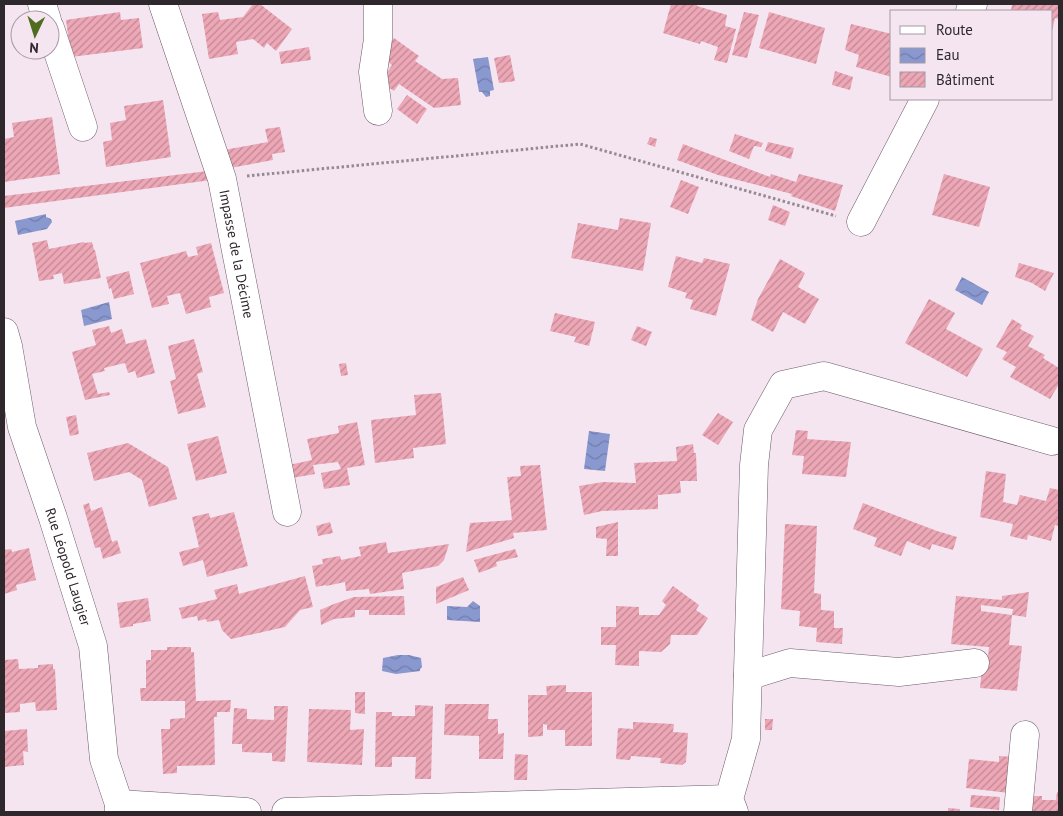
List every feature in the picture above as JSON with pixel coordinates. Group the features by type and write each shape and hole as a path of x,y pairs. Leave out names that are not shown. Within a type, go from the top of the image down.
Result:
{"street":[{"name":"Impasse de la Décime","path":"164,4 222,179 287,512"},
{"path":"378,4 378,39 373,72 378,111"},
{"path":"60,58 83,127"},
{"path":"861,222 924,100"},
{"name":"Rue Léopold Laugier","path":"4,332 8,346 13,429 53,518 93,646 104,759 119,808"},
{"path":"286,812 732,806 746,739 754,465 758,430 783,385 824,376 1052,441"},
{"path":"748,676 790,663 899,672 975,663"},
{"path":"1018,812 1025,734"},
{"path":"119,808 247,812"}],"path":[{"path":"222,179 580,144 861,222"}],"water":[{"path":"488,57 494,90 490,91 490,96 486,97 482,92 479,92 473,59"},
{"path":"46,214 46,217 51,219 52,222 47,229 18,235 15,221"},
{"path":"962,277 989,292 982,305 955,290"},
{"path":"109,302 112,319 84,326 81,310"},
{"path":"589,431 610,434 605,471 584,469"},
{"path":"473,601 480,606 480,622 447,620 447,606 467,607"},
{"path":"398,655 421,658 422,667 420,671 396,674 382,671 383,658"}],"building":[{"path":"253,4 260,4 292,29 276,51 267,43 264,48 253,39 236,42 238,54 209,59 202,14 218,12 220,20 243,17"},
{"path":"671,4 697,4 697,6 727,15 725,26 736,29 727,63 714,60 718,47 701,41 700,44 663,33"},
{"path":"1012,4 1059,4 1059,19 1055,18 1053,27 1053,10 1011,10"},
{"path":"120,12 121,20 139,18 143,48 71,57 66,20"},
{"path":"744,12 759,15 747,58 732,55"},
{"path":"769,12 825,28 816,64 759,48"},
{"path":"851,24 890,34 890,76 856,67 859,55 845,50"},
{"path":"394,38 419,56 415,61 442,79 458,78 461,105 434,108 399,84 394,91 381,82 392,65 380,57"},
{"path":"309,47 311,60 281,64 279,52"},
{"path":"510,55 515,81 499,83 494,58"},
{"path":"835,71 853,77 850,90 832,85"},
{"path":"407,95 427,109 417,124 397,109"},
{"path":"163,100 171,157 106,167 103,142 112,140 110,123 126,120 124,106"},
{"path":"52,117 60,174 4,182 4,139 14,137 12,123"},
{"path":"280,127 285,152 272,154 273,160 230,168 218,151 268,142 265,129"},
{"path":"735,134 763,143 761,147 754,146 749,159 729,151"},
{"path":"650,137 657,139 655,147 647,144"},
{"path":"768,142 794,148 791,159 765,151"},
{"path":"683,144 770,177 771,174 796,182 799,174 843,185 835,211 791,196 792,194 718,175 677,160"},
{"path":"208,171 211,180 4,208 4,196"},
{"path":"944,174 990,187 979,227 932,215"},
{"path":"681,180 699,187 688,214 670,207"},
{"path":"773,205 790,212 785,226 768,220"},
{"path":"620,218 651,223 643,271 571,258 578,223 618,230"},
{"path":"47,240 49,249 92,242 101,278 64,284 62,273 53,275 54,279 39,281 32,243"},
{"path":"211,243 224,293 209,297 211,307 186,314 180,293 167,296 169,304 152,308 140,263 186,251 188,257 198,255 196,247"},
{"path":"676,256 702,263 704,258 730,264 716,316 690,309 693,300 685,298 687,293 668,287"},
{"path":"780,259 805,273 798,287 819,299 805,324 783,312 773,332 751,320 758,299"},
{"path":"1019,263 1054,273 1045,291 1032,283 1015,277"},
{"path":"129,271 134,294 114,299 106,277"},
{"path":"929,299 955,313 946,329 983,349 967,377 905,343"},
{"path":"555,313 595,322 589,346 574,342 576,337 550,331"},
{"path":"1012,319 1022,325 1020,329 1034,336 1028,346 1045,355 1043,358 1059,368 1059,384 1050,399 1010,377 1016,367 1002,359 1007,352 996,347"},
{"path":"109,326 111,333 122,329 126,344 146,339 155,373 137,378 135,371 128,373 125,363 104,368 105,371 92,374 98,394 109,392 110,395 85,400 72,352 96,345 92,330"},
{"path":"637,326 652,332 646,346 631,340"},
{"path":"194,339 203,372 197,374 206,407 178,414 170,381 176,379 168,346"},
{"path":"346,363 348,375 341,376 339,364"},
{"path":"441,393 446,444 413,448 414,458 375,463 371,420 416,415 414,395"},
{"path":"718,413 733,422 718,445 702,435"},
{"path":"76,415 79,434 70,436 66,417"},
{"path":"357,422 365,465 347,468 350,485 324,489 321,473 341,469 338,462 313,465 315,474 292,478 289,465 312,460 307,439 339,433 338,426"},
{"path":"796,430 808,431 807,439 851,442 846,477 802,474 804,456 792,455"},
{"path":"218,436 227,473 196,481 187,444"},
{"path":"128,443 168,467 177,499 149,507 142,480 129,472 94,481 87,453"},
{"path":"693,444 694,453 696,453 697,481 680,481 681,493 658,495 658,509 602,511 584,515 579,486 603,482 636,483 634,463 677,461 676,447"},
{"path":"540,465 547,530 513,533 514,538 466,552 470,523 512,520 507,477 521,476 520,466"},
{"path":"986,471 1006,474 1003,502 1017,505 1020,495 1046,501 1050,488 1059,490 1059,526 1055,525 1051,541 1028,535 1027,540 1010,536 1013,524 980,517"},
{"path":"89,503 91,511 102,507 112,542 117,540 121,553 103,559 100,547 95,548 83,505"},
{"path":"863,503 957,537 953,550 932,544 930,550 907,541 901,556 874,546 877,538 853,529"},
{"path":"234,512 248,566 207,577 203,560 183,566 179,552 199,547 192,517 209,513 210,518"},
{"path":"330,522 333,533 318,536 316,526"},
{"path":"618,522 618,556 606,556 607,539 596,538 596,527"},
{"path":"785,524 817,526 814,593 821,594 821,610 834,611 834,628 843,628 842,644 816,642 817,628 799,626 800,611 781,609"},
{"path":"386,542 388,553 449,544 444,560 438,566 402,573 404,589 370,594 369,589 346,591 345,582 316,587 312,566 323,564 322,559 340,556 341,560 361,556 359,547"},
{"path":"29,548 36,580 16,585 17,590 4,594 4,550 11,549 12,552"},
{"path":"515,549 518,557 496,562 497,566 479,573 474,560"},
{"path":"305,576 313,607 300,610 285,627 231,639 222,630 219,620 207,622 206,619 198,621 197,616 182,619 179,608 217,599 214,590 237,584 239,594"},
{"path":"463,577 469,590 436,604 436,587"},
{"path":"673,586 699,605 696,610 708,618 697,635 671,635 670,644 661,652 639,651 639,666 615,665 616,645 601,645 601,627 616,627 616,606 639,607 639,615 659,615 666,605 662,601"},
{"path":"1029,592 1026,617 1012,615 1009,645 1022,646 1017,691 980,688 982,668 987,669 989,647 951,644 956,596 1002,600 1002,596","holes":["981,605 1013,609 1012,615 981,611"]},
{"path":"404,596 405,615 369,615 369,610 355,610 355,617 334,619 321,625 320,610 354,597"},
{"path":"148,598 151,621 120,628 117,603"},
{"path":"167,647 191,647 191,652 194,652 196,701 231,700 230,712 217,712 217,717 214,717 215,765 177,766 177,773 163,774 161,729 170,729 170,719 185,718 185,701 141,701 140,688 146,688 146,660 151,660 151,650 167,650"},
{"path":"18,659 19,669 38,668 38,665 53,664 53,669 55,669 57,710 36,711 35,702 20,704 20,712 4,713 4,660"},
{"path":"566,685 566,692 592,692 592,746 565,746 565,730 547,730 547,725 543,724 543,736 528,737 528,695 547,695 546,686"},
{"path":"355,692 365,692 365,714 355,713"},
{"path":"445,704 489,704 488,719 498,719 498,734 504,733 503,759 479,759 479,736 444,735"},
{"path":"415,705 433,706 431,779 415,779 416,757 392,757 392,767 375,767 376,712 392,712 392,716 415,716"},
{"path":"274,706 288,706 285,762 272,761 272,753 242,752 242,744 232,744 234,708 247,709 247,719 274,720"},
{"path":"309,709 351,710 350,730 364,729 362,765 307,762"},
{"path":"765,719 773,719 772,730 765,730"},
{"path":"633,722 674,724 673,732 688,733 686,762 682,765 660,763 661,758 631,756 630,760 616,759 618,728 633,729"},
{"path":"27,729 28,752 23,751 24,765 4,767 4,731"},
{"path":"515,754 528,755 527,780 514,780"},
{"path":"999,756 1014,757 1009,793 966,788 969,759 999,762"},
{"path":"1057,792 1059,792 1059,812 1023,812 1025,796 1042,796 1042,800 1056,800"},
{"path":"971,795 1000,797 999,810 970,807"},
{"path":"948,808 960,809 959,812 948,812"}]}
